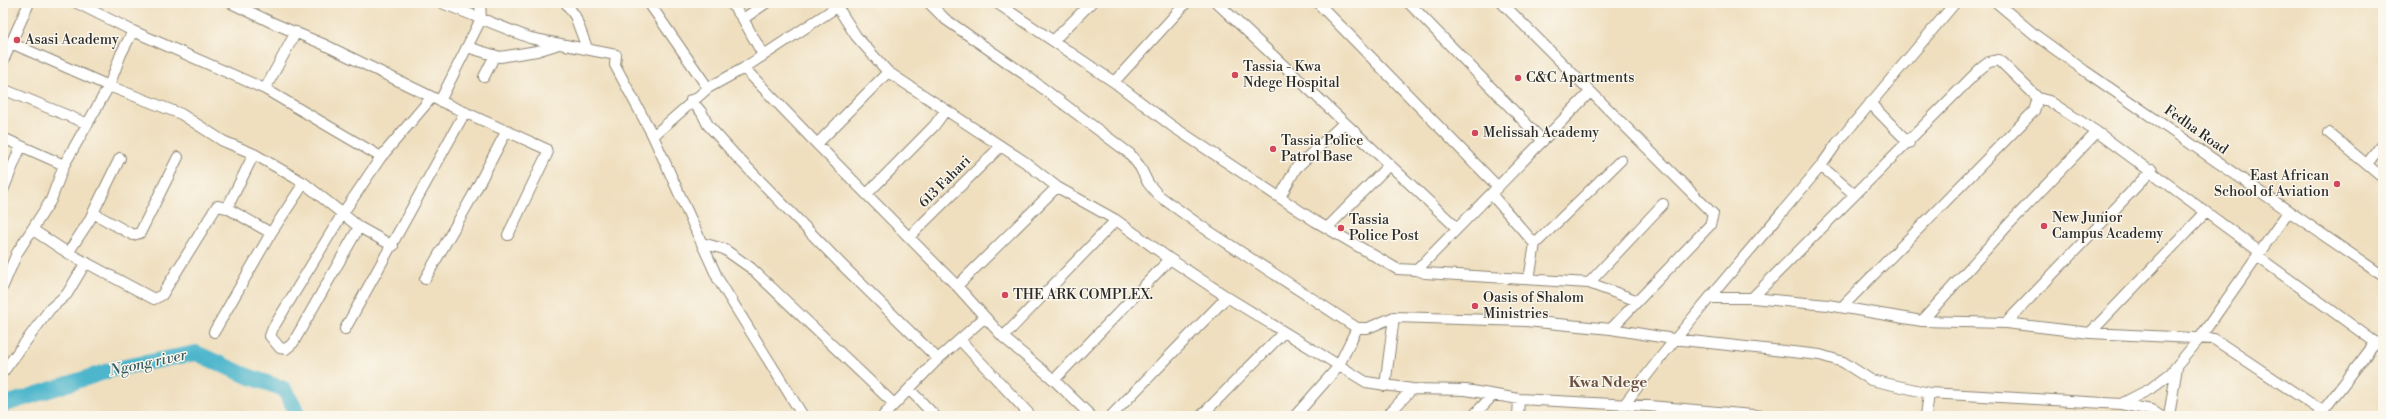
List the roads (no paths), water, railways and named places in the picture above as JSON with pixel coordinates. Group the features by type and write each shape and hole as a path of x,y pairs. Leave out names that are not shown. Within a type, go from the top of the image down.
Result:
{"street":[{"path":"3,61 29,3"},
{"path":"77,3 133,31 265,89 381,158"},
{"path":"231,3 296,32 436,99 546,148 548,151 508,234"},
{"path":"442,3 453,5 481,19 530,38 557,44 587,48 616,55 615,65 653,136 718,279 803,416"},
{"path":"360,227 293,343 286,349 280,348 270,336 272,328 343,213 381,158 436,99 467,47 481,19 480,3"},
{"path":"566,3 575,16 587,48"},
{"path":"649,3 708,88"},
{"path":"731,3 743,19 763,55"},
{"path":"743,19 766,3"},
{"path":"998,3 1114,82 1172,126 1327,228 1397,269 1417,270 1425,273 1588,283 1638,301"},
{"path":"1053,41 1091,3"},
{"path":"1114,82 1186,3"},
{"path":"1217,3 1457,228"},
{"path":"1318,3 1494,190 1535,244"},
{"path":"1409,3 1543,141"},
{"path":"1502,3 1713,214 1710,225 1611,328"},
{"path":"1624,404 1673,339 1711,298 1821,166 1870,103 1955,3"},
{"name":"Fedha Road","path":"1997,3 2034,34 2288,212 2383,276"},
{"path":"653,136 691,100 708,88 744,68 839,4 856,36 888,72 1000,148 1025,162 1057,186 1116,220 1170,259 1227,297 1338,367 1366,382 1412,389 1466,390 1519,399 1624,404 1649,411 1764,416"},
{"path":"930,4 949,23 1024,74 1130,154 1140,167 1148,183 1158,195 1201,226 1357,328 1368,328 1394,317 1526,322 1611,328 1673,339 1820,355 1843,362 1871,380 1929,392 2121,404 2151,410 2160,416"},
{"path":"3,286 17,253 51,200 64,165 109,86 121,54 133,31"},
{"path":"265,89 296,32"},
{"path":"11,43 109,86 181,114 223,141 254,154 304,183 360,227 393,246"},
{"path":"467,47 494,57 523,54 557,44"},
{"path":"484,77 494,57"},
{"path":"1711,298 1752,298 1842,308 1922,321 2006,323 2090,333 2214,339 2320,414 2379,345 2258,254 2152,170 2098,132 2049,101 2038,98 1999,60 1993,60 1980,70 1909,143 1854,194 1752,298"},
{"path":"744,68 910,237 1003,337 1054,380 1090,416"},
{"path":"817,144 888,72"},
{"path":"3,92 4,90 88,124"},
{"path":"1417,270 1590,92"},
{"path":"1842,308 2034,111 2038,98"},
{"path":"691,100 702,113 708,125 735,155 846,269 938,359"},
{"path":"1870,103 1909,143"},
{"path":"867,194 945,111"},
{"path":"344,329 393,246 465,112"},
{"path":"1280,197 1296,168 1344,123"},
{"path":"425,279 472,197 507,130"},
{"path":"1922,321 2009,224 2098,132"},
{"path":"2330,133 2383,178"},
{"path":"3,138 64,165"},
{"path":"2367,164 2383,143"},
{"path":"3,190 21,146"},
{"name":"613 Fahari","path":"910,237 1000,148"},
{"path":"227,208 254,154"},
{"path":"93,213 133,235 140,233 178,157"},
{"path":"68,253 93,213 120,158"},
{"path":"1529,279 1535,244 1621,160"},
{"path":"1327,228 1389,165"},
{"path":"1821,166 1854,194"},
{"path":"2006,323 2152,170"},
{"path":"214,332 271,233 304,183"},
{"path":"957,286 1057,186"},
{"path":"1588,283 1663,204"},
{"path":"33,230 68,253 154,299 158,298 217,206 227,208 271,233"},
{"path":"2090,333 2206,212"},
{"path":"2121,404 2163,380 2177,366 2199,339 2230,292 2288,212"},
{"path":"1003,337 1116,220"},
{"path":"702,243 724,249 751,268 894,403"},
{"path":"1054,380 1170,259"},
{"path":"3,372 50,309 67,294 86,262"},
{"path":"1111,416 1227,297"},
{"path":"883,416 938,359 985,317"},
{"path":"1385,386 1394,317"},
{"path":"1295,416 1338,367 1357,328"},
{"path":"1201,416 1284,332"},
{"path":"960,340 1032,416"},
{"path":"2169,416 2177,366"},
{"path":"908,389 935,416"},
{"path":"1386,416 1412,389"},
{"path":"1926,416 1929,392"},
{"path":"1473,416 1494,395"},
{"path":"1518,416 1519,399"}],"waterway":[{"name":"Ngong river","path":"3,405 114,369 196,353 245,375 284,389 299,416"}],"place":[{"name":"Asasi Academy","path":"17,40"},
{"name":"Tassia - Kwa Ndege Hospital","path":"1235,75"},
{"name":"C&C Apartments","path":"1518,78"},
{"name":"Melissah Academy","path":"1475,133"},
{"name":"Tassia Police Patrol Base","path":"1273,149"},
{"name":"East African School of Aviation","path":"2337,184"},
{"name":"New Junior Campus Academy","path":"2044,226"},
{"name":"Tassia Police Post","path":"1341,228"},
{"name":"THE ARK COMPLEX.","path":"1005,295"},
{"name":"Oasis of Shalom Ministries","path":"1475,306"}],"district":[{"name":"Kwa Ndege","path":"1608,382"}]}
